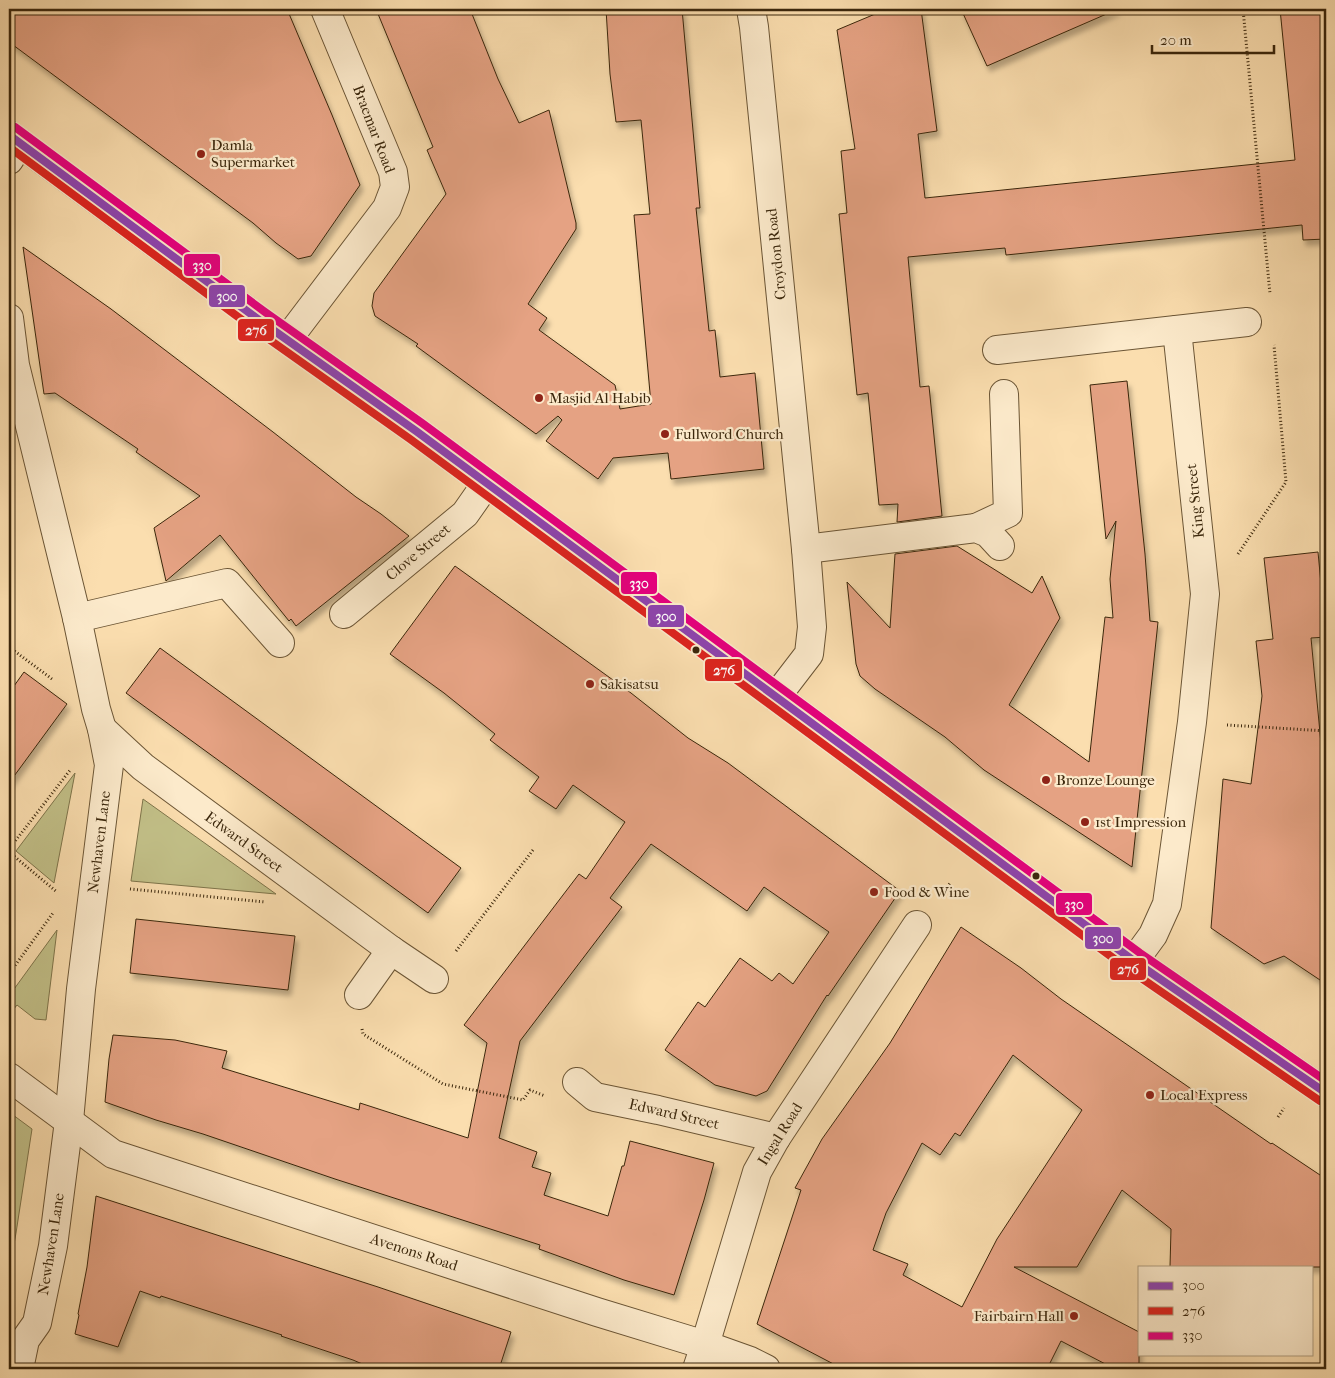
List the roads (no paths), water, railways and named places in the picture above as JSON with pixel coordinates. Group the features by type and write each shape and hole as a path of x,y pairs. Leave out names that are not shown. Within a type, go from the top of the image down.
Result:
{"main road":[{"path":"12,146 416,431 1134,961 1326,1093"}],"street":[{"name":"Braemar Road","path":"287,340 387,208 395,187 393,172 326,9"},
{"name":"Croydon Road","path":"751,9 806,549 812,628 809,654 776,697"},
{"name":"Newhaven Lane","path":"9,318 15,365 77,618 109,765 53,1246 37,1322 25,1340 20,1369"},
{"path":"997,350 1247,322"},
{"name":"King Street","path":"1134,961 1153,935 1168,904 1192,722 1205,594 1177,330"},
{"path":"806,549 976,528 1008,514 1004,394"},
{"name":"Clove Street","path":"344,614 465,514 486,484"},
{"path":"976,528 988,533 1000,546"},
{"path":"77,618 227,583 280,642"},
{"name":"Edward Street","path":"102,729 143,767 391,950 434,979"},
{"name":"Ingal Road","path":"701,1357 757,1172 776,1138 918,925"},
{"path":"359,994 391,950"},
{"name":"Avenons Road","path":"9,1077 113,1154 625,1321 701,1357 750,1361 766,1369"},
{"name":"Edward Street","path":"577,1082 595,1097 776,1138"}],"place":[{"name":"Damla Supermarket","path":"201,154"},
{"name":"Masjid Al Habib","path":"539,398"},
{"name":"Fullword Church","path":"665,434"},
{"name":"Sakisatsu","path":"590,684"},
{"name":"Bronze Lounge","path":"1046,780"},
{"name":"1st Impression","path":"1085,822"},
{"name":"Food & Wine","path":"874,892"},
{"name":"Local Express","path":"1150,1095"},
{"name":"Fairbairn Hall","path":"1074,1316"}]}
